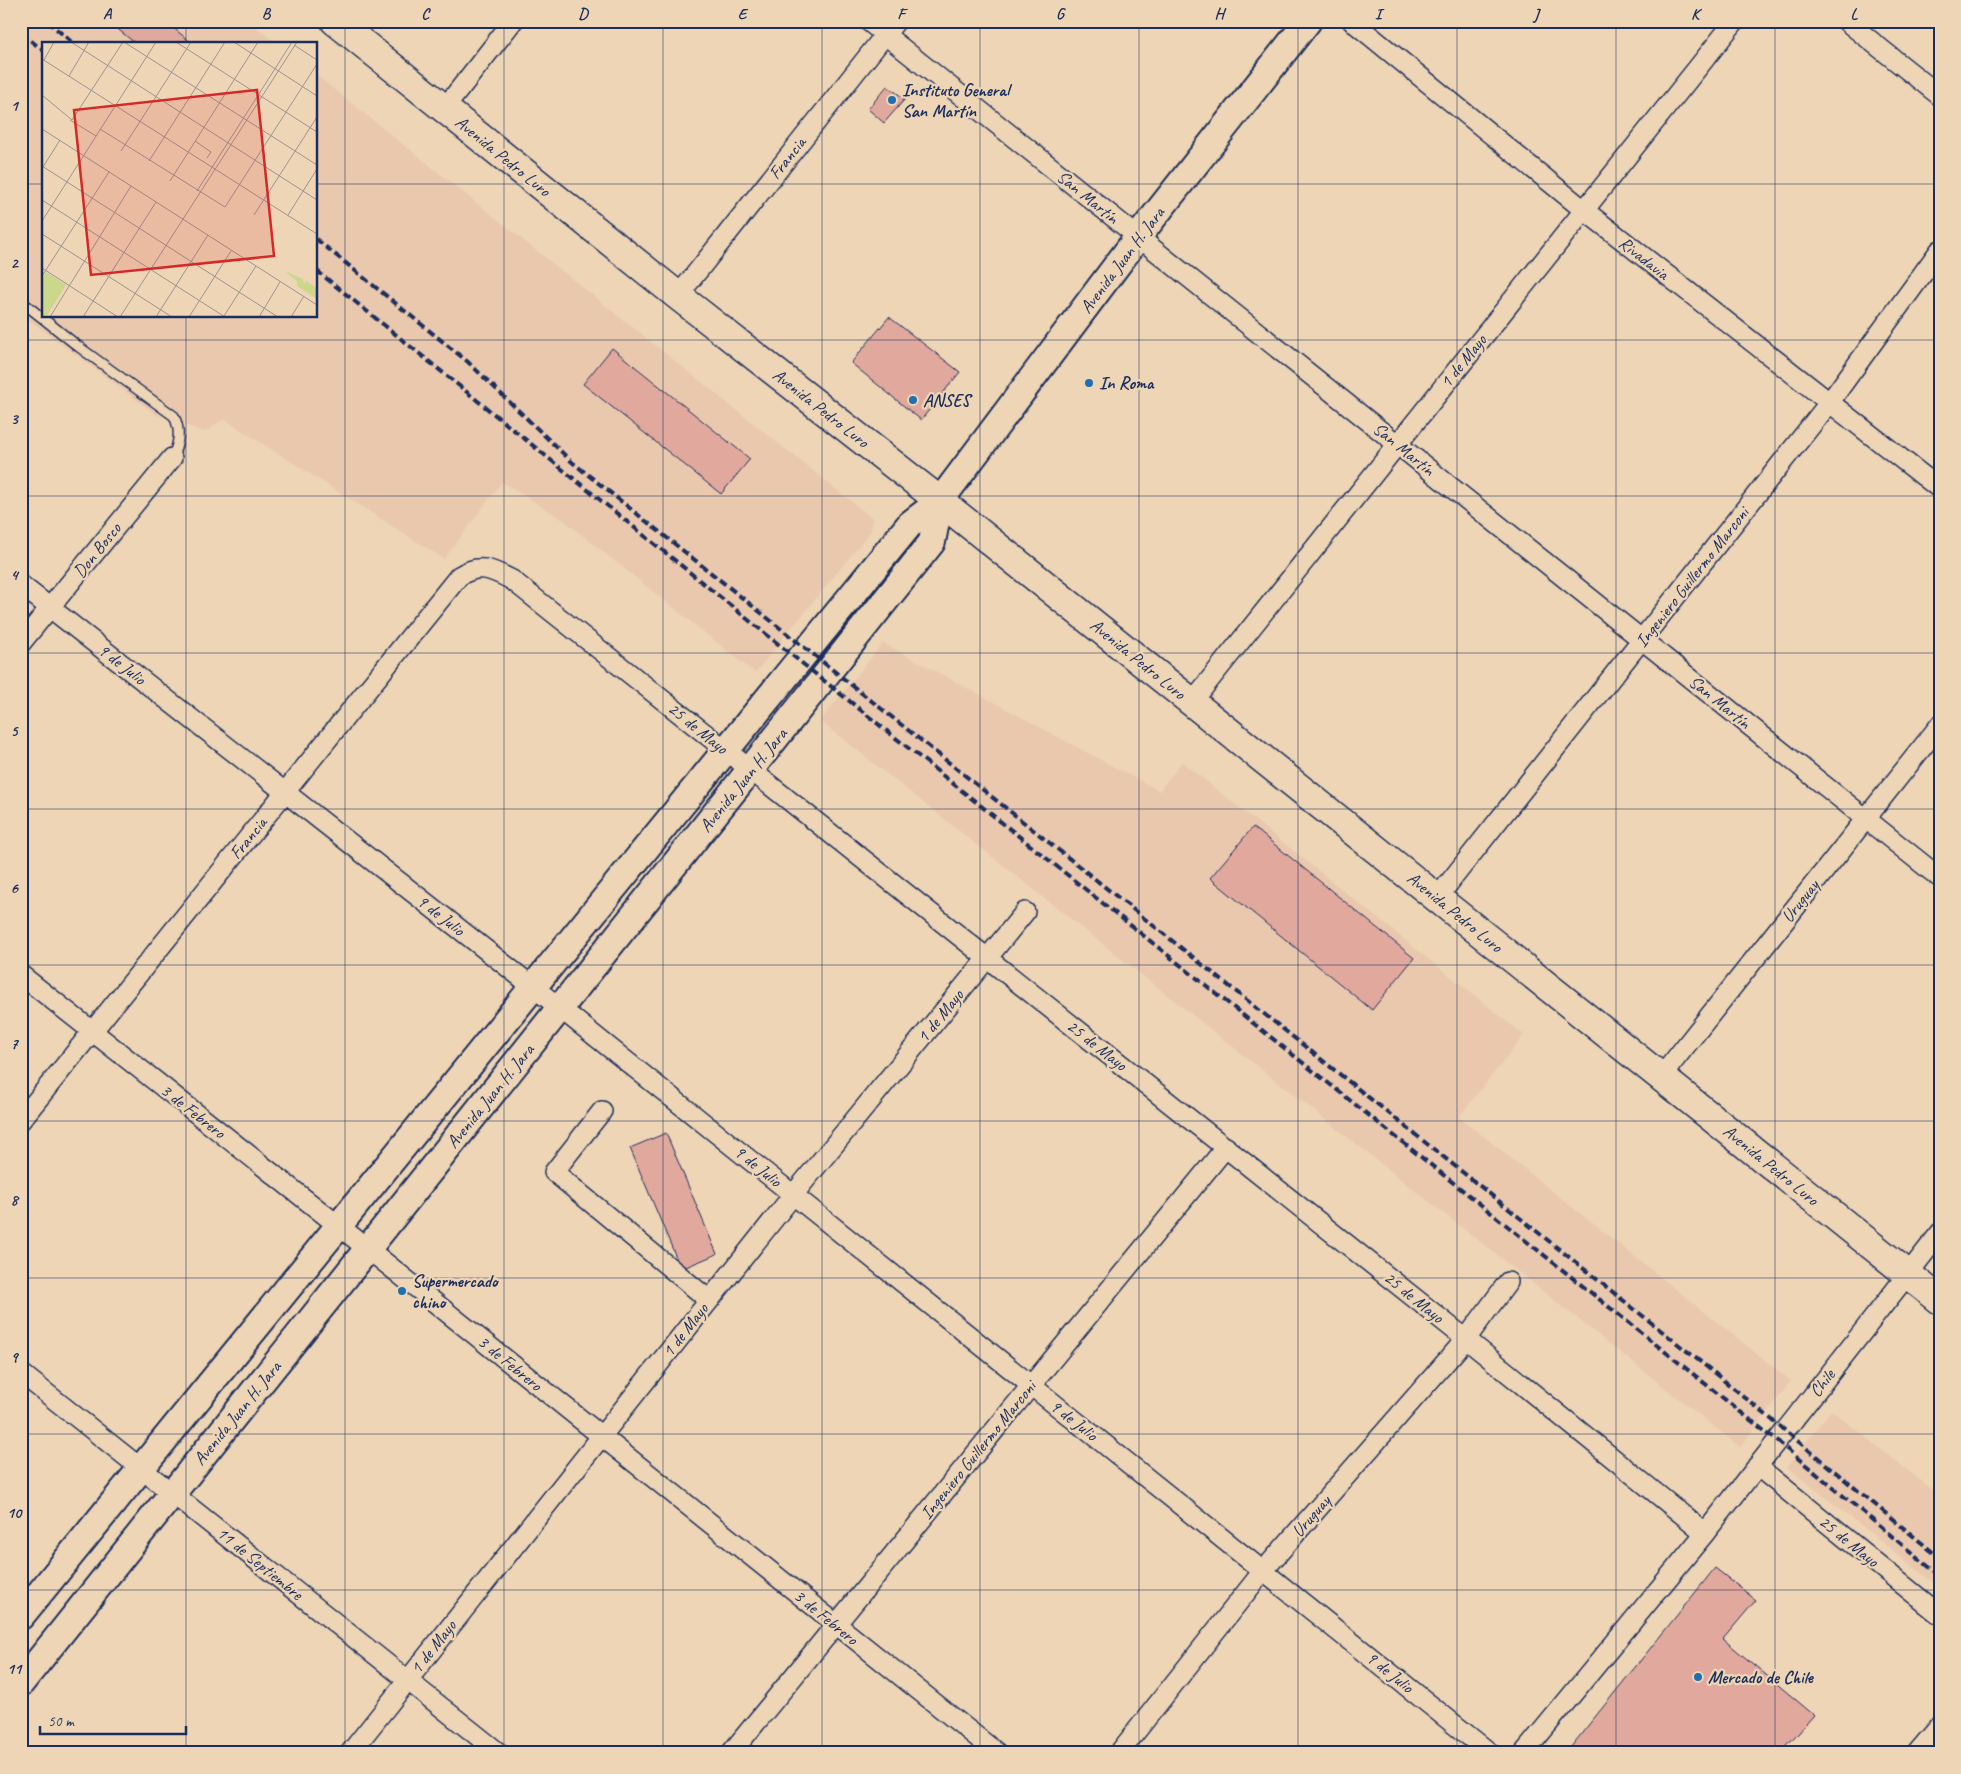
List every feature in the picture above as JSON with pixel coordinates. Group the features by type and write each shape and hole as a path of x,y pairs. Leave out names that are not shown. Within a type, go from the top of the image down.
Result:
{"main road":[{"name":"Avenida Pedro Luro","path":"335,21 678,296 940,501 1940,1300"},
{"name":"Avenida Juan H. Jara","path":"21,1616 910,524 940,501 1138,237 1308,21"},
{"name":"Avenida Juan H. Jara","path":"21,1683 932,542 940,501"}],"street":[{"path":"444,109 513,21"},
{"name":"San Martín","path":"868,21 890,28 1138,237 1940,878"},
{"name":"Rivadavia","path":"1352,21 1584,210 1940,489"},
{"name":"1 de Mayo","path":"1192,702 1735,21"},
{"path":"1846,21 1940,96"},
{"name":"Francia","path":"678,296 890,28"},
{"name":"Ingeniero Guillermo Marconi","path":"1438,898 1828,403 1940,250"},
{"name":"Don Bosco","path":"21,643 172,458"},
{"name":"Francia","path":"21,1120 459,576 469,570 482,568"},
{"name":"25 de Mayo","path":"482,568 497,572 512,580 1466,1338 1705,1533"},
{"name":"9 de Julio","path":"21,585 560,1008 1264,1570 1490,1753"},
{"name":"Uruguay","path":"1661,1077 1940,725"},
{"name":"1 de Mayo","path":"350,1753 793,1194 1025,912"},
{"name":"3 de Febrero","path":"21,975 368,1249 997,1753"},
{"path":"602,1111 554,1172 709,1300"},
{"name":"Ingeniero Guillermo Marconi","path":"731,1753 1226,1147"},
{"name":"Chile","path":"1524,1753 1705,1533 1940,1234"},
{"name":"Uruguay","path":"1119,1753 1264,1570 1466,1338 1508,1282"},
{"name":"11 de Septiembre","path":"21,1373 499,1753"},
{"name":"25 de Mayo","path":"1758,1466 1940,1615"},
{"path":"1917,1753 1940,1726"}],"lane":[{"path":"21,301 42,318"},
{"path":"42,318 174,416 179,433 172,458"}],"shaded area":[{"path":"21,21 249,21 275,42 42,42 42,318 318,318 318,77 872,518 871,531 755,673 562,519 502,482 444,559 224,419 205,432 157,415 21,314"},
{"path":"883,643 1159,791 1182,762 1524,1035 1459,1117 1791,1381 1740,1447 820,721"},
{"path":"1831,1410 1940,1496 1940,1588 1787,1467"}],"building":[{"path":"108,21 165,21 191,42 134,42"},
{"name":"Instituto General San Martín","path":"887,86 905,99 884,123 868,109"},
{"name":"ANSES","path":"889,317 960,372 921,420 851,363"},
{"path":"612,348 750,459 721,494 583,384"},
{"path":"1253,827 1414,958 1372,1010 1210,878"},
{"path":"666,1133 717,1254 681,1269 630,1148"},
{"name":"Mercado de Chile","path":"1715,1568 1756,1600 1723,1639 1814,1715 1780,1753 1566,1753"}],"railway":[{"path":"47,21 72,42"},
{"path":"21,33 42,49"},
{"path":"318,241 468,362 572,462 1737,1391 1940,1558"},
{"path":"318,272 798,660 1777,1441 1940,1576"}],"place":[{"name":"Instituto General San Martín","path":"892,100"},
{"name":"In Roma","path":"1089,383"},
{"name":"ANSES","path":"913,400"},
{"name":"Supermercado chino","path":"402,1291"},
{"name":"Mercado de Chile","path":"1698,1677"}]}
